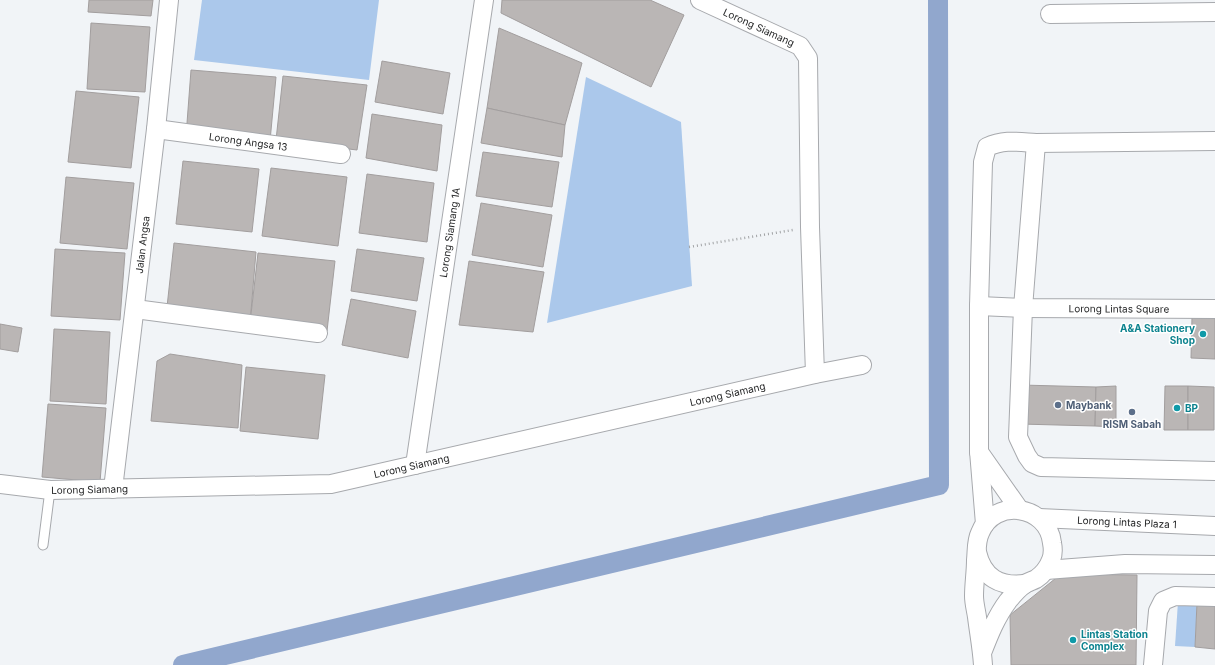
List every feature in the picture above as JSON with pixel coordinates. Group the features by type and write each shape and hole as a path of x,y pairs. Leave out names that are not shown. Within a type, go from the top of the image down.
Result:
{"street":[{"name":"Jalan Angsa","path":"113,489 156,130 169,0"},
{"name":"Lorong Siamang 1A","path":"415,465 484,0"},
{"name":"Lorong Siamang","path":"700,0 800,46 808,58 810,227 815,374"},
{"path":"1050,14 1149,7 1215,12"},
{"name":"Lorong Angsa 13","path":"156,130 341,154"},
{"path":"985,524 979,451 979,306 983,162 988,147 997,142 1015,141 1036,143 1215,140"},
{"path":"1036,143 1023,308 1018,437 1027,456 1032,463 1041,467 1215,471"},
{"name":"Lorong Lintas Square","path":"979,306 1023,308 1215,309"},
{"path":"135,309 318,333"},
{"name":"Lorong Siamang","path":"0,484 50,490 331,484 815,374 862,365"},
{"path":"979,451 1019,509"},
{"path":"1019,509 1029,512 1039,518 1047,526 1052,537 1053,548 1051,560 1046,570 1037,578 1025,584 1008,601 992,628 983,659 974,597 979,537 985,524 992,517 1000,512 1019,509"},
{"name":"Lorong Lintas Plaza 1","path":"1039,518 1215,526"},
{"path":"977,551 979,562 993,579 1003,584 1025,584"},
{"path":"1046,570 1125,564 1215,565"},
{"path":"1153,665 1158,611 1163,600 1175,596 1215,596"}],"lane":[{"path":"43,545 50,490"}],"path":[{"path":"689,248 810,227"}],"shaded area":[{"path":"202,0 379,0 369,80 194,60"},
{"path":"586,77 681,122 692,286 547,323"},
{"path":"1178,602 1197,603 1195,647 1175,646"}],"building":[{"path":"89,0 153,0 151,16 88,12"},
{"path":"502,0 650,0 684,15 651,87 501,13"},
{"path":"91,23 150,27 145,92 87,89"},
{"path":"499,28 582,63 565,125 487,108"},
{"path":"382,61 450,73 443,114 375,102"},
{"path":"191,70 276,77 270,141 195,133 187,123"},
{"path":"283,76 367,85 357,150 276,140"},
{"path":"76,91 139,97 131,168 68,162"},
{"path":"487,108 565,125 562,157 481,143"},
{"path":"372,114 442,125 437,171 366,158"},
{"path":"483,152 559,162 552,207 476,196"},
{"path":"183,161 259,169 252,232 176,224"},
{"path":"271,168 347,177 338,246 262,236"},
{"path":"367,174 434,183 427,242 359,233"},
{"path":"66,177 134,183 127,249 60,243"},
{"path":"481,203 552,215 543,267 472,255"},
{"path":"174,243 256,252 250,323 166,316"},
{"path":"55,249 125,253 120,320 51,316"},
{"path":"357,249 424,258 417,301 351,291"},
{"path":"258,253 335,261 327,331 250,323"},
{"path":"469,261 544,272 533,332 459,325"},
{"path":"351,299 416,311 408,358 342,345"},
{"name":"A&A Stationery Shop","path":"1192,317 1215,317 1215,359 1191,358"},
{"path":"0,324 22,328 18,352 0,349"},
{"path":"54,329 110,332 106,404 50,401"},
{"path":"170,354 242,365 238,428 151,421 157,361"},
{"path":"246,367 325,375 318,439 240,431"},
{"name":"Maybank","path":"1021,385 1096,387 1095,426 1020,424"},
{"path":"1116,386 1116,427 1095,426 1096,387"},
{"name":"BP","path":"1165,386 1188,386 1188,430 1164,430"},
{"path":"1188,386 1214,387 1214,430 1188,430"},
{"path":"48,404 106,408 100,482 42,477"},
{"name":"Lintas Station Complex","path":"1061,574 1137,575 1136,665 1011,665 1010,615"},
{"path":"1197,603 1215,603 1215,649 1195,647"}],"waterway":[{"path":"183,665 939,485 938,0"}],"place":[{"name":"A&A Stationery Shop","path":"1203,334"},
{"name":"Maybank","path":"1058,405"},
{"name":"BP","path":"1177,408"},
{"name":"RISM Sabah","path":"1132,412"},
{"name":"Lintas Station Complex","path":"1073,640"}]}
